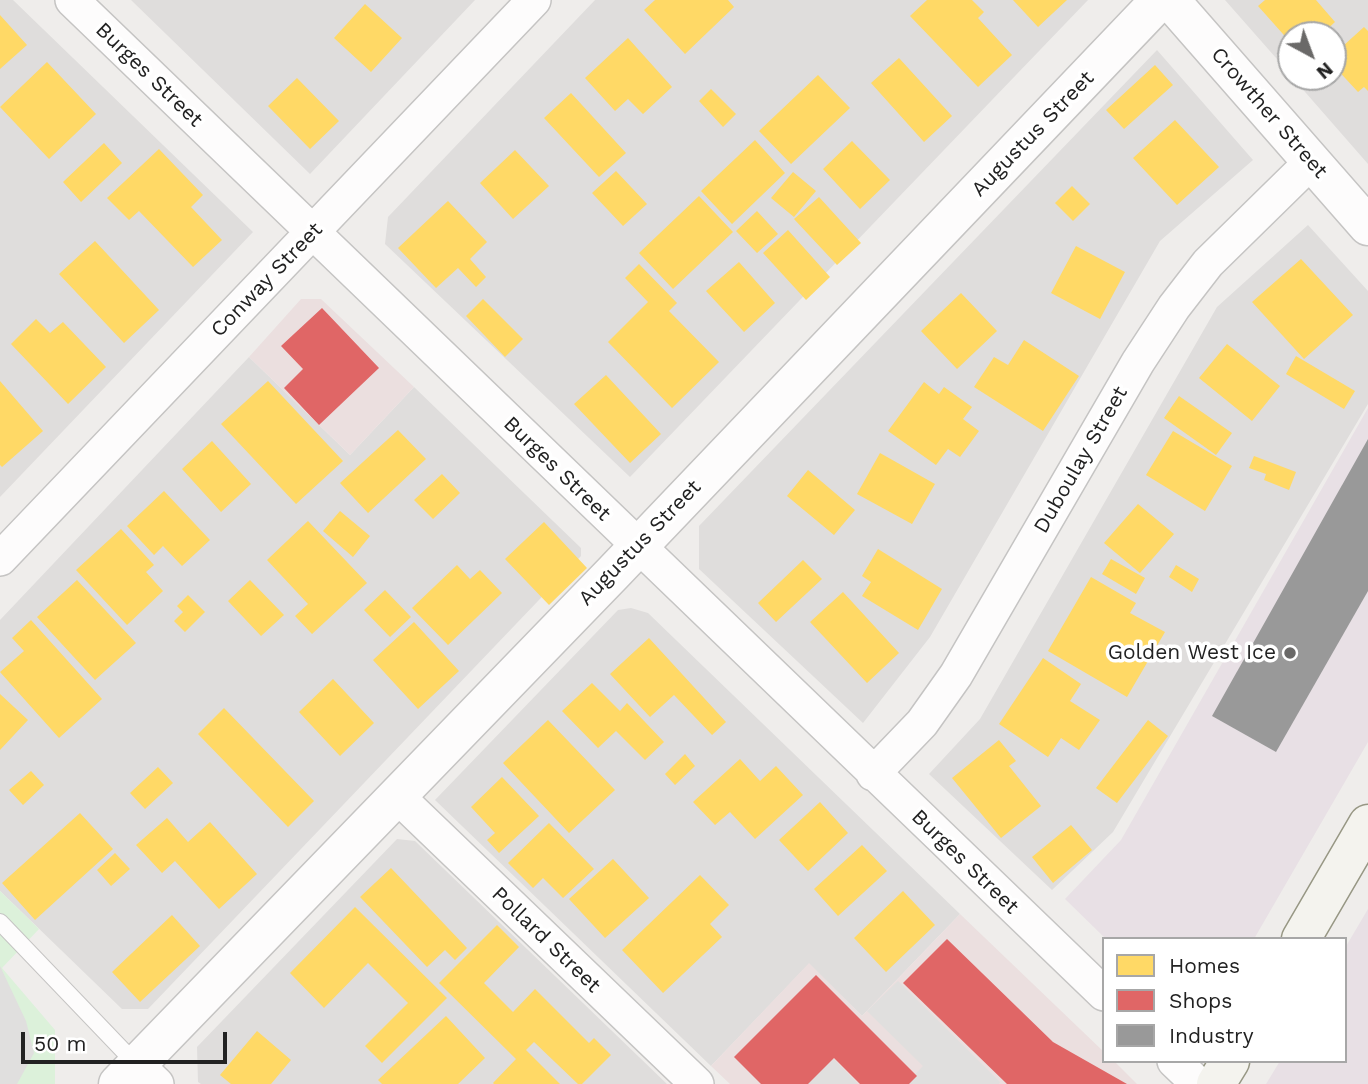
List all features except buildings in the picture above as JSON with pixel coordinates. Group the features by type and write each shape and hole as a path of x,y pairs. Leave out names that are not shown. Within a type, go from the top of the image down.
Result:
{"main road":[{"path":"1302,937 1368,824"},
{"path":"1216,1084 1229,1063"}],"street":[{"name":"Burges Street","path":"72,0 1102,993"},
{"name":"Conway Street","path":"0,559 534,0"},
{"name":"Augustus Street","path":"137,1078 396,795 1160,0"},
{"name":"Crowther Street","path":"1170,0 1368,226"},
{"name":"Duboulay Street","path":"873,774 922,723 956,675 1131,374 1174,307 1208,263 1311,162"},
{"name":"Pollard Street","path":"396,795 697,1084"},
{"path":"1176,1063 1198,1084"}],"lane":[{"path":"0,922 137,1078"}],"shaded area":[{"path":"0,0 13,0 253,232 0,497"},
{"path":"131,0 475,0 310,174"},
{"path":"595,0 1088,0 630,477 385,244 388,217"},
{"path":"1225,0 1368,0 1368,164 1304,91 1347,91 1347,21 1277,21 1277,59"},
{"path":"1157,50 1253,160 1160,241 930,637 863,723 699,569 699,526"},
{"path":"1308,225 1368,291 1368,404 1113,832 1052,890 929,774 980,719 1217,307"},
{"path":"301,299 321,299 414,387 350,455 249,357"},
{"path":"249,357 350,455 414,387 581,548 581,556 148,1009 122,1009 0,891 0,620"},
{"path":"1368,408 1368,742 1255,937 1104,937 1065,899 1121,840"},
{"path":"631,608 648,613 960,914 862,1016 809,964 711,1066 435,800 618,610"},
{"path":"397,839 415,841 667,1084 198,1082 197,1047"},
{"path":"1368,909 1368,1084 1266,1084 1279,1063 1347,1063 1347,945"},
{"path":"960,914 1102,1050 1102,1063 1116,1063 1137,1084 730,1084 711,1066 809,963 862,1016"},
{"path":"0,966 26,1021 34,1053 17,1084 0,1084"},
{"path":"898,981 1000,1082 999,1084 906,1084 923,1066 867,1011"},
{"path":"830,1055 858,1084 800,1084"}],"green space":[{"path":"0,891 39,929 2,968 55,1030 55,1084 0,1084"}],"place":[{"name":"Golden West Ice","path":"1290,653"}]}
